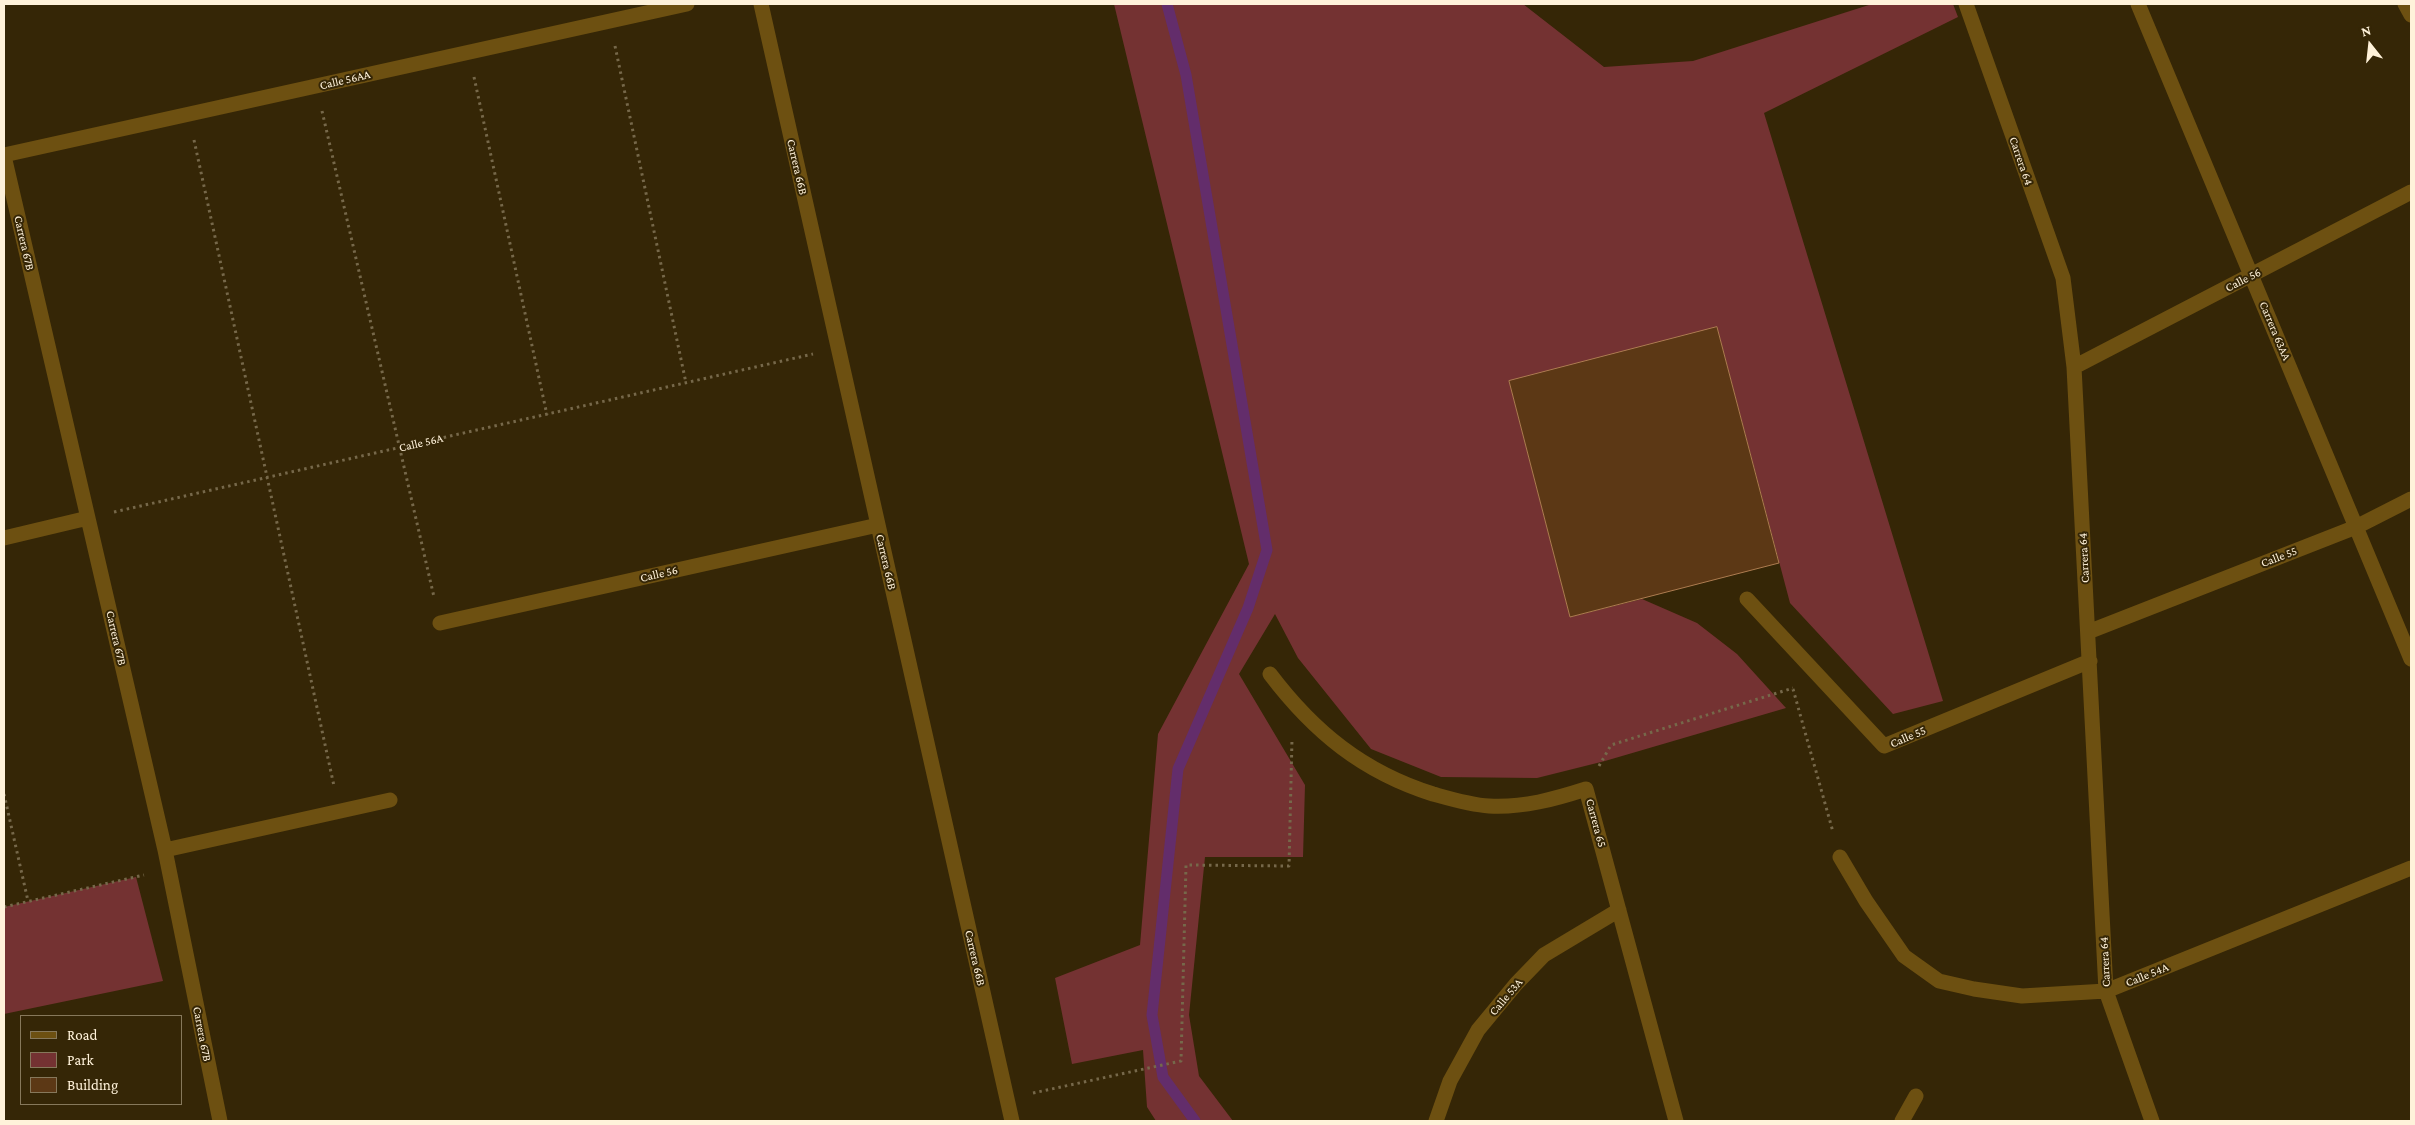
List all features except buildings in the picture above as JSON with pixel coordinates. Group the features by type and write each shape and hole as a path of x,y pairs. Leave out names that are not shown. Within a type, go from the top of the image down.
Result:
{"street":[{"name":"Calle 56AA","path":"4,156 687,4"},
{"name":"Carrera 66B","path":"761,4 1012,1121"},
{"name":"Carrera 64","path":"1966,4 2063,278 2074,367 2106,991 2152,1121"},
{"name":"Carrera 63AA","path":"2138,4 2411,659"},
{"path":"2405,4 2411,15"},
{"name":"Carrera 67B","path":"4,156 165,850 220,1121"},
{"name":"Calle 56","path":"2074,367 2411,192"},
{"name":"Calle 55","path":"2088,632 2356,527 2411,500"},
{"path":"4,538 88,518"},
{"name":"Calle 56","path":"440,623 878,525"},
{"name":"Calle 55","path":"1746,599 1884,746 2090,661"},
{"name":"Carrera 65","path":"1270,674 1293,704 1319,731 1349,754 1382,774 1416,789 1452,800 1489,806 1547,802 1586,789 1676,1121"},
{"path":"165,850 390,800"},
{"name":"Calle 54A","path":"1840,857 1866,900 1904,956 1939,981 1974,990 2022,996 2106,991 2411,868"},
{"name":"Calle 53A","path":"1436,1121 1450,1081 1478,1030 1516,984 1544,955 1576,934 1619,910"},
{"path":"1902,1121 1916,1096"}],"path":[{"path":"610,21 686,383"},
{"path":"469,52 547,415"},
{"path":"316,86 440,623"},
{"path":"188,114 339,812"},
{"name":"Calle 56A","path":"88,518 838,349"},
{"path":"1790,679 1840,857"},
{"path":"1586,789 1611,744 1793,688"},
{"path":"1007,1099 1181,1061 1186,865 1289,866 1293,704"},
{"path":"4,794 28,902"},
{"path":"4,907 169,869"}],"green space":[{"path":"1114,4 1523,4 1604,67 1693,61 1872,4 1953,4 1958,17 1764,113 1943,701 1893,714 1790,603 1717,327 1509,381 1570,617 1642,599 1697,623 1737,654 1786,708 1605,761 1537,778 1441,777 1371,749 1298,658 1275,614 1239,674 1305,785 1303,857 1205,857 1189,1015 1199,1076 1233,1121 1156,1121 1147,1107 1143,1050 1072,1064 1055,978 1140,945 1158,734 1249,564"},
{"path":"136,877 163,981 4,1014 4,907"}],"waterway":[{"path":"1167,4 1186,75 1267,550 1248,608 1178,769 1152,1015 1163,1077 1195,1121"}]}
